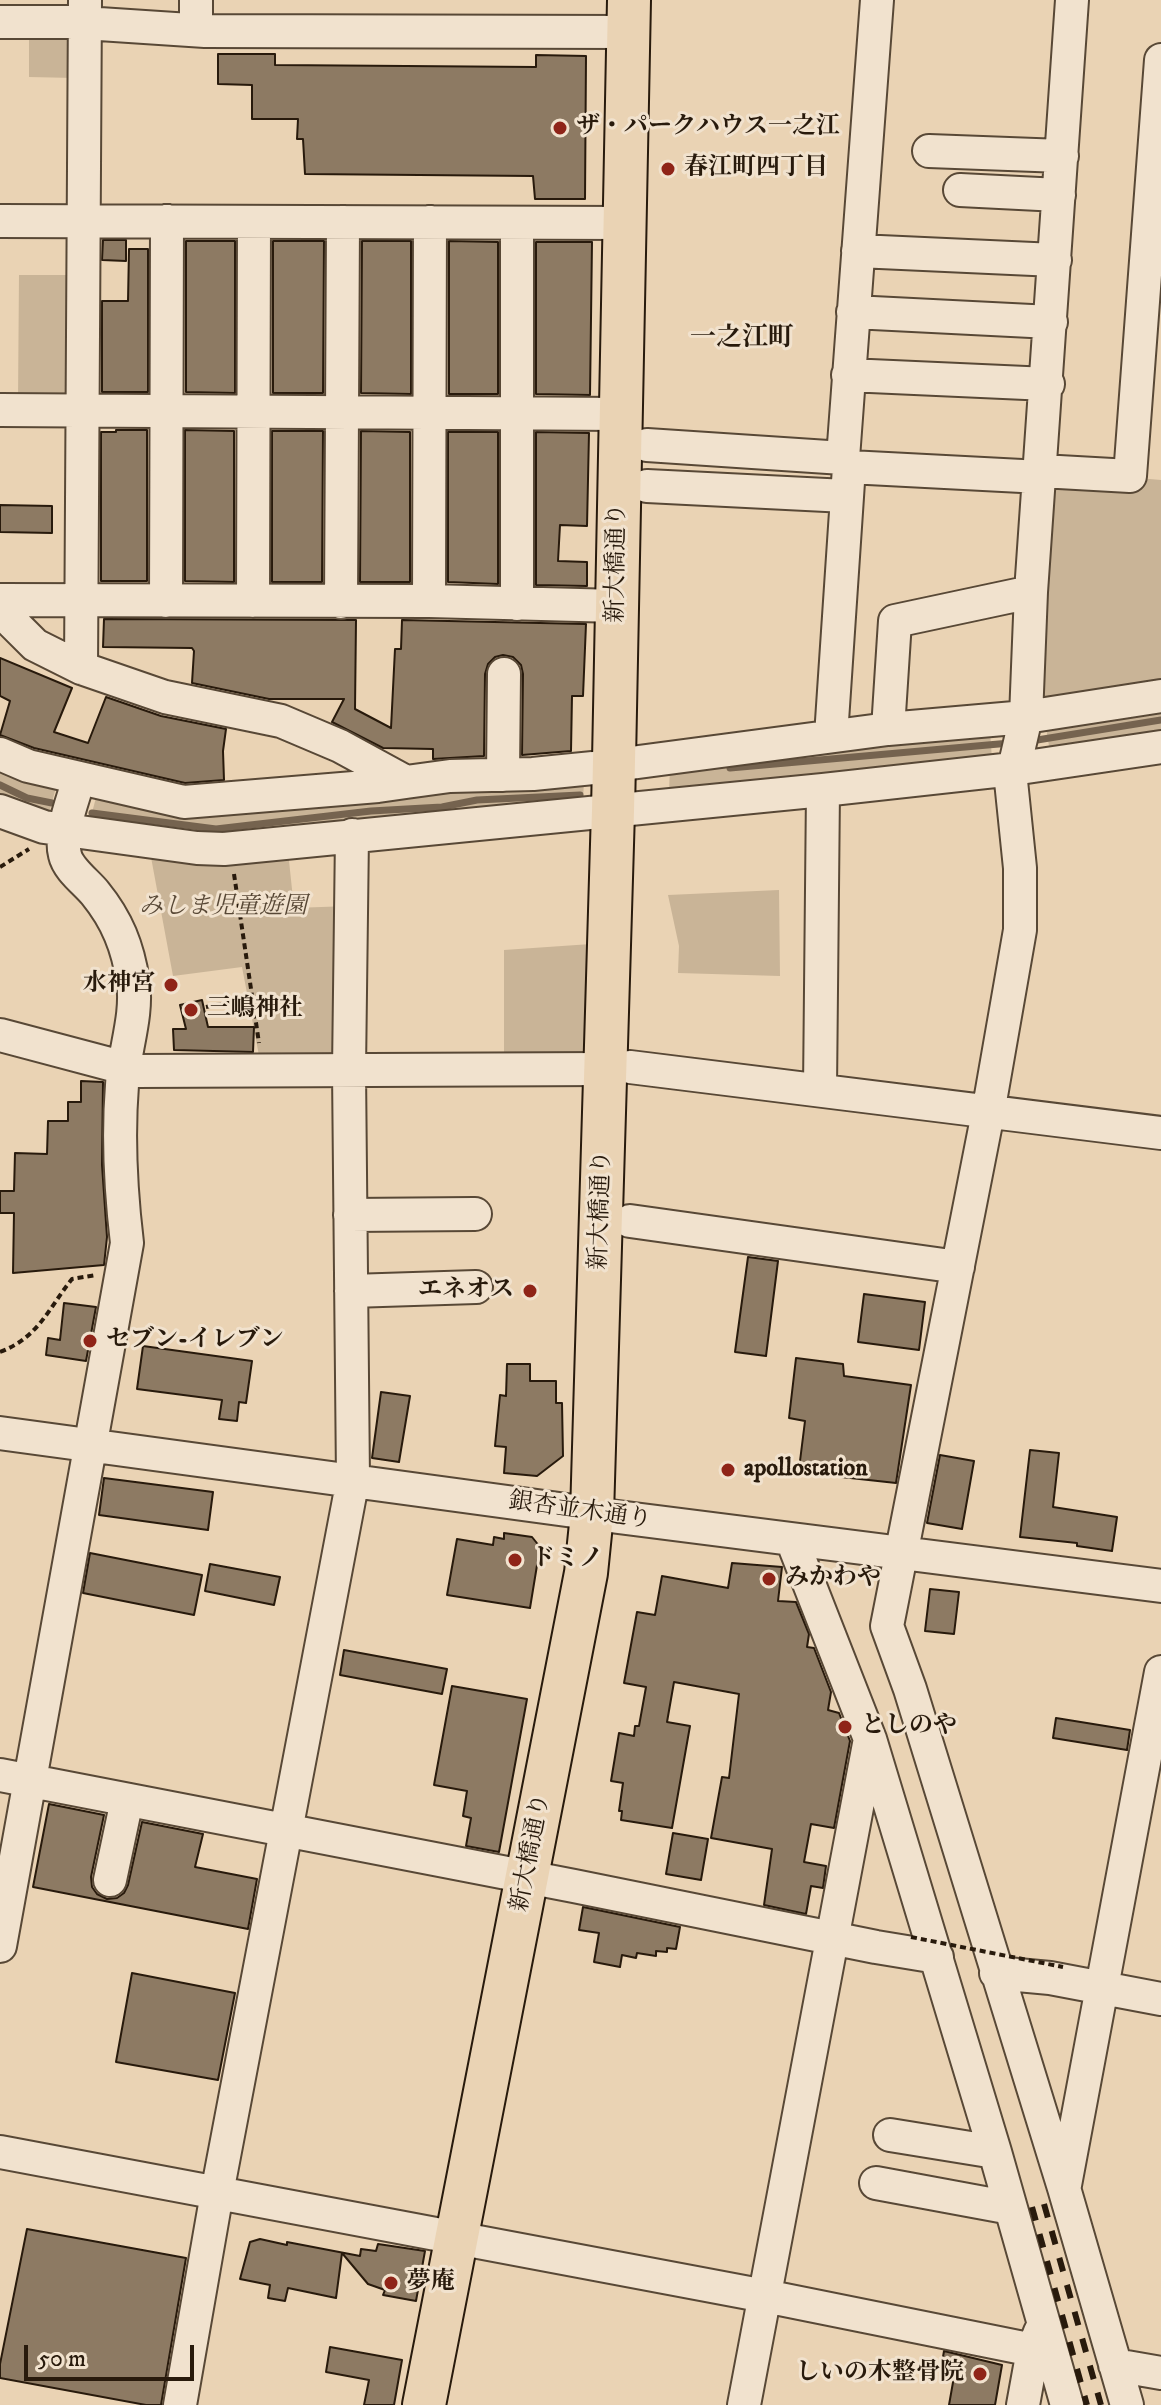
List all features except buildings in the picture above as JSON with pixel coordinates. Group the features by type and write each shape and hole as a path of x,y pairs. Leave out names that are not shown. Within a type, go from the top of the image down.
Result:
{"main road":[{"name":"新大橋通り","path":"605,1516 627,763 656,0"},
{"name":"新大橋通り","path":"627,763 617,606 638,449 625,223 629,16"},
{"name":"新大橋通り","path":"424,2405 470,2241 539,1880 586,1573 605,1516 630,1221 618,1068"},
{"name":"新大橋通り","path":"454,2405 470,2241"}],"street":[{"path":"831,736 846,474 848,375 877,0"},
{"path":"1072,0 1048,384 1031,592 1026,717 1011,781 1020,868 1020,930 988,1113 887,1626 910,1689 1064,2188 1127,2405"},
{"path":"81,668 86,11"},
{"path":"0,22 86,11 196,15 629,16"},
{"path":"0,410 516,413 638,449 846,474 1130,476 1161,60"},
{"path":"929,151 1062,156"},
{"path":"960,190 1059,195"},
{"path":"0,221 625,223"},
{"path":"166,601 167,221"},
{"path":"253,601 254,222"},
{"path":"341,602 343,222"},
{"path":"429,601 430,222"},
{"path":"517,223 517,604"},
{"path":"858,251 1055,260"},
{"path":"853,312 1051,322"},
{"path":"848,375 1048,384"},
{"path":"888,729 895,621 1031,592"},
{"path":"0,600 429,601 617,606"},
{"path":"0,610 35,645 81,668 165,697 281,721 340,746 392,784"},
{"path":"503,775 504,674"},
{"path":"0,754 28,766 184,802 450,776 503,775 627,763 888,729 1026,717 1161,696"},
{"path":"0,811 44,827 197,848 230,848 823,790 1013,769 1161,747"},
{"path":"0,1946 15,1778 92,1446 127,1243 123,1207 122,1085 134,1005 133,982 120,929 64,853 66,830 79,778"},
{"path":"820,1089 823,790"},
{"path":"180,2405 217,2193 353,1479 349,1070 352,835"},
{"path":"0,1035 136,1071 618,1068 820,1089 1161,1133"},
{"path":"350,1215 475,1214"},
{"path":"630,1221 958,1267"},
{"path":"351,1291 476,1287"},
{"name":"銀杏並木通り","path":"0,1433 353,1479 605,1516 1161,1586"},
{"path":"792,1540 870,1739 1011,2208 1039,2336 1067,2405"},
{"path":"1064,2188 1161,1672"},
{"path":"744,2405 870,1739"},
{"path":"15,1778 937,1957"},
{"path":"110,1880 127,1800"},
{"path":"996,1973 1050,1978 1161,1999"},
{"path":"890,2135 995,2152"},
{"path":"0,2152 765,2296 1039,2336"},
{"path":"876,2183 1011,2208"},
{"path":"1023,2405 1039,2336"},
{"path":"1115,2365 1161,2373"}],"path":[{"path":"230,848 264,1072"},
{"path":"206,1007 252,998"},
{"path":"0,1352 28,1337 45,1321 72,1279 122,1274"},
{"path":"911,1937 1063,1967"}],"green space":[{"path":"29,32 68,32 75,78 29,77"},
{"path":"19,275 66,275 72,281 72,394 66,400 18,400"},
{"path":"1047,470 1161,480 1161,693 1028,709"},
{"path":"1161,704 1161,738 1050,752 1045,722"},
{"path":"990,729 992,760 669,793 670,765"},
{"path":"0,761 58,780 48,817 0,800"},
{"path":"584,778 583,805 222,840 89,824 98,790"},
{"name":"みしま児童遊園","path":"148,841 287,842 294,908 349,906 345,1068 261,1066 242,967 173,976"},
{"path":"779,890 780,976 678,973 679,946 668,895"},
{"path":"591,944 590,1065 504,1066 504,950"}],"waterway":[{"path":"1031,741 1161,720"},
{"path":"730,768 1010,743"},
{"path":"0,785 27,798 52,803"},
{"path":"92,813 216,829 371,811 442,807 477,800 580,795"}],"railway":[{"path":"1044,2204 1101,2405"},
{"path":"1032,2207 1087,2405"}],"place":[{"name":"ザ・パークハウス一之江","path":"560,128"},
{"name":"春江町四丁目","path":"668,169"},
{"name":"水神宮","path":"171,985"},
{"name":"三嶋神社","path":"191,1010"},
{"name":"エネオス","path":"530,1291"},
{"name":"セブン-イレブン","path":"90,1341"},
{"name":"apollostation","path":"728,1470"},
{"name":"ドミノ","path":"515,1560"},
{"name":"みかわや","path":"769,1579"},
{"name":"としのや","path":"845,1727"},
{"name":"夢庵","path":"391,2283"},
{"name":"しいの木整骨院","path":"980,2374"}],"district":[{"name":"一之江町","path":"742,340"}]}
